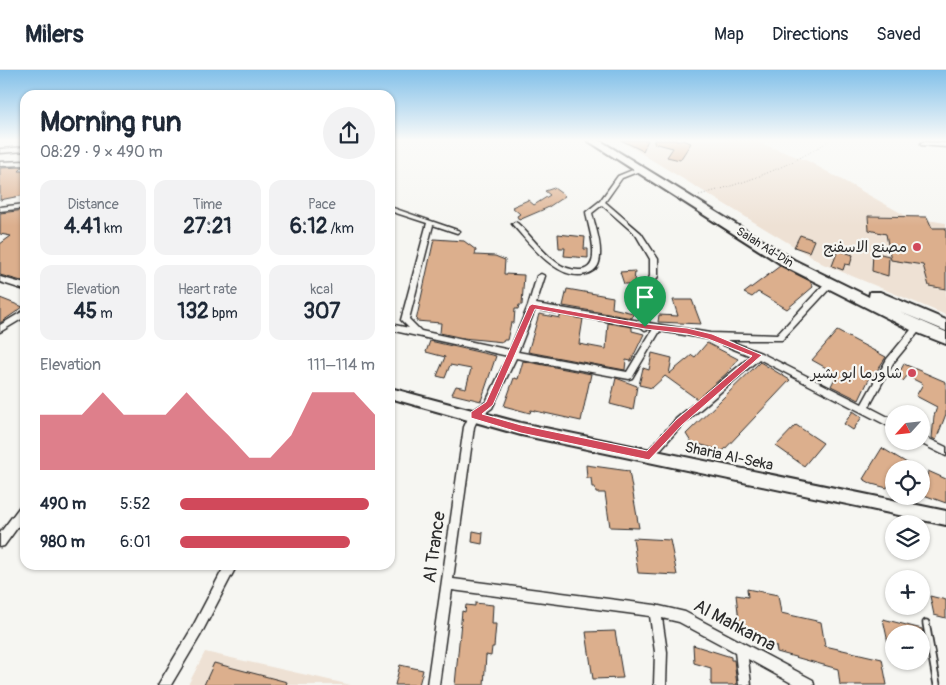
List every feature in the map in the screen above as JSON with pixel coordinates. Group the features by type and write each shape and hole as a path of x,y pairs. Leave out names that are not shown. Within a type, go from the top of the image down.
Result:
{"highway":[{"name":"Salah Ad-Din","path":"640,169 789,263 918,327 946,338"},
{"name":"Salah Ad-Din","path":"655,169 822,272 946,326"}],"street":[{"path":"515,224 529,236 548,259 567,271 582,274 592,269 597,256 589,212 602,202 620,177 640,169"},
{"path":"602,202 639,234 654,259 654,276 642,300 645,327"},
{"path":"0,209 20,207"},
{"path":"395,211 457,230"},
{"path":"420,333 405,320 430,223"},
{"path":"474,415 489,405 513,354 532,306 541,276"},
{"path":"0,279 20,285"},
{"path":"710,336 779,338 829,284"},
{"path":"532,306 645,327 687,331 710,336 758,355 885,420"},
{"path":"0,329 20,316"},
{"path":"395,327 513,354 629,376 657,329"},
{"path":"864,410 890,361 918,327"},
{"path":"649,456 679,422 758,355"},
{"name":"Sharia Al-Seka","path":"395,394 521,429 946,518"},
{"name":"Al Trance","path":"433,685 469,427 474,415"},
{"path":"930,444 946,452"},
{"path":"0,542 20,516"},
{"path":"164,685 196,632 228,570"},
{"name":"Al Mahkama","path":"447,584 681,616 808,685"},
{"path":"655,611 661,652 660,685"},
{"path":"741,648 745,685"}],"lane":[{"path":"926,623 937,685"}],"path":[{"path":"697,196 744,184 780,169"}],"shaded area":[{"path":"666,169 822,169 908,217 946,223 946,315 823,264"},
{"path":"205,652 351,685 188,685"}],"building":[{"path":"0,169 20,169 20,196 0,200"},
{"path":"554,188 565,196 547,208 519,220 517,216 520,214 512,207 528,200 534,205 550,195 545,191"},
{"path":"20,211 20,281 0,275 0,244 11,236 0,234 0,213"},
{"name":"مصنع الاسفنج","path":"868,216 927,217 932,228 946,228 946,289 929,286 923,265 891,260 886,234 869,230"},
{"path":"558,234 585,237 584,249 588,249 588,258 564,256 565,248 559,248"},
{"path":"800,235 814,240 809,252 794,247"},
{"path":"434,239 464,241 476,250 475,255 495,256 505,260 504,274 524,275 522,305 515,309 514,323 511,323 507,340 503,342 463,338 440,333 441,323 416,321"},
{"path":"838,250 853,255 850,265 845,264 843,270 832,266"},
{"path":"873,252 889,256 888,276 872,271"},
{"path":"780,266 810,281 813,287 787,309 758,292 752,297 744,293"},
{"path":"635,271 633,296 628,284 624,284 620,272"},
{"path":"567,289 613,297 612,308 633,313 632,318 563,306"},
{"path":"0,298 20,306 20,309 0,323"},
{"path":"673,300 692,300 701,324 658,322 659,315 678,316"},
{"path":"539,314 560,318 560,315 583,319 579,344 606,349 608,323 632,327 632,331 644,334 631,361 626,360 625,370 528,352"},
{"path":"837,331 886,357 872,378 870,377 859,400 831,386 837,374 812,360"},
{"path":"430,341 496,356 481,401 452,394 456,386 466,388 471,369 450,365 445,378 437,376 445,357 426,352"},
{"path":"707,343 738,359 727,373 697,399 665,376 652,388 639,385 643,368 649,370 652,353 672,358 669,374 692,355 695,357"},
{"path":"523,361 591,374 581,421 531,410 530,413 504,406 514,378 518,379"},
{"path":"760,362 790,380 723,451 691,442 686,434"},
{"path":"904,364 946,382 946,414 936,440 932,438 934,416 937,407 916,396 923,384 907,376 903,381 896,378"},
{"path":"616,378 637,386 633,410 610,404"},
{"path":"853,411 862,417 853,430 844,424"},
{"path":"796,425 823,443 804,466 776,446"},
{"path":"882,448 902,460 885,460 885,487 863,479"},
{"path":"586,465 629,471 639,528 610,527 605,493 596,493 595,487 592,487 591,478 587,478"},
{"path":"930,472 946,479 946,503 930,497"},
{"path":"473,531 483,533 482,544 472,542"},
{"path":"633,538 670,540 677,575 638,573"},
{"path":"747,589 778,595 781,613 821,622 825,646 882,659 887,685 840,685 838,669 777,652 776,646 764,643 763,636 740,629 736,595 748,597"},
{"path":"930,596 946,600 946,618 934,615"},
{"path":"475,603 493,605 492,624 496,624 494,647 492,647 491,656 486,655 484,685 455,685 462,611 465,612 466,605 475,606"},
{"path":"883,619 906,625 885,625 885,628"},
{"path":"615,631 623,678 593,679 586,632"},
{"path":"693,645 731,657 731,660 734,660 737,685 711,685 711,668 694,663"},
{"path":"214,663 287,682 286,685 204,685"},
{"path":"400,665 423,670 419,685 395,685"}],"place":[{"name":"مصنع الاسفنج","path":"917,247"},
{"name":"شاورما ابو بشير","path":"912,373"}],"route":[{"path":"532,306 645,327 687,331 710,336 758,355 705,402 679,422 649,456 521,429 474,415 489,405 513,354 532,306"}]}
